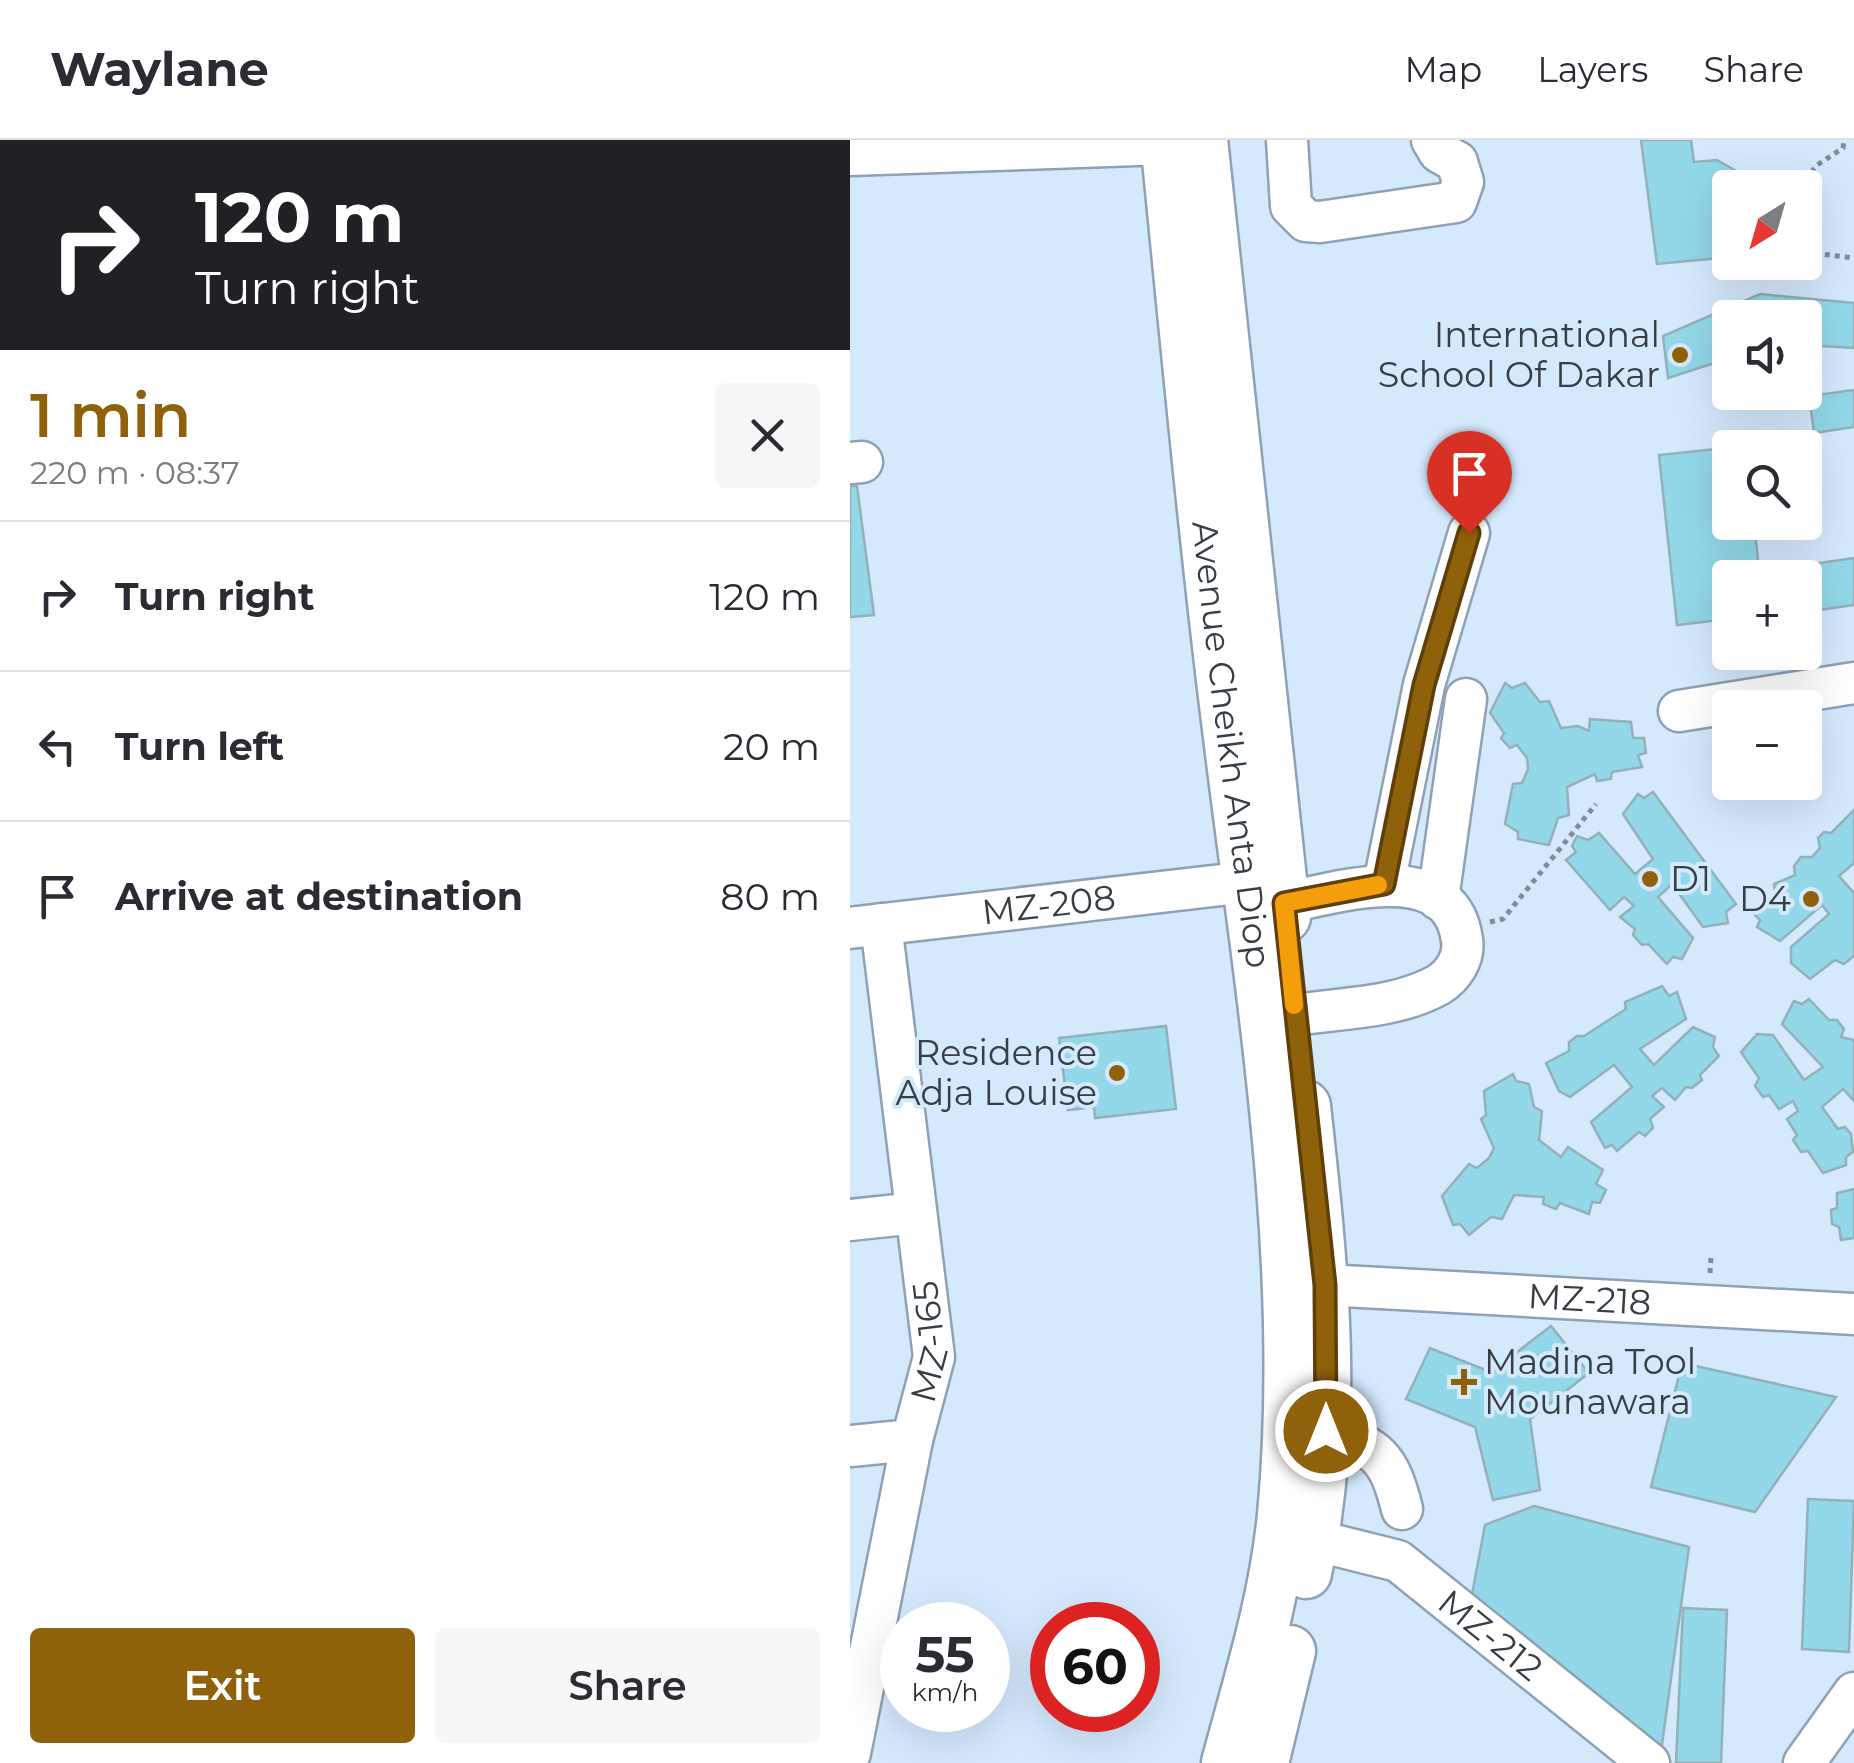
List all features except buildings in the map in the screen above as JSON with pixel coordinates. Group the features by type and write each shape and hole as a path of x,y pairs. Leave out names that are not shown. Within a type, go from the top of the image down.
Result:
{"main road":[{"name":"Avenue Cheikh Anta Diop","path":"1178,142 1200,501 1265,893 1296,1015 1325,1285 1326,1431 1314,1540 1263,1763"},
{"name":"Avenue Cheikh Anta Diop","path":"1226,1763 1275,1572 1288,1425 1285,1254 1265,893"}],"street":[{"path":"1287,140 1291,206 1306,222 1456,202 1463,182 1457,162 1439,152 1432,140"},
{"path":"865,149 1178,142"},
{"path":"1296,1015 1421,994 1444,982 1460,963 1463,942 1448,914 1412,885 1384,884 1424,685 1469,533"},
{"path":"1679,710 1854,683"},
{"path":"1448,914 1466,699"},
{"name":"MZ-208","path":"866,926 1384,884"},
{"name":"MZ-165","path":"850,1753 862,1631 934,1357 916,1213 866,926"},
{"path":"850,1220 916,1213"},
{"name":"MZ-218","path":"1325,1285 1854,1314"},
{"path":"1326,1431 1362,1444 1389,1465 1402,1509"},
{"path":"850,1446 912,1440"},
{"name":"MZ-212","path":"1314,1540 1398,1561 1649,1763"},
{"path":"1804,1763 1854,1692"}],"path":[{"path":"1813,170 1843,148 1844,140"},
{"path":"1822,254 1854,258"},
{"path":"1448,914 1503,919 1596,804"}],"slow traffic":[{"path":"1294,1005 1284,903 1378,885"}],"place":[{"name":"International School Of Dakar","path":"1680,355"},
{"name":"D1","path":"1650,879"},
{"name":"D4","path":"1811,899"},
{"name":"Residence Adja Louise","path":"1117,1073"},
{"name":"Madina Tool Mounawara","path":"1464,1382"}],"route":[{"path":"1326,1431 1325,1285 1284,903 1384,884 1424,685 1469,533"}]}
